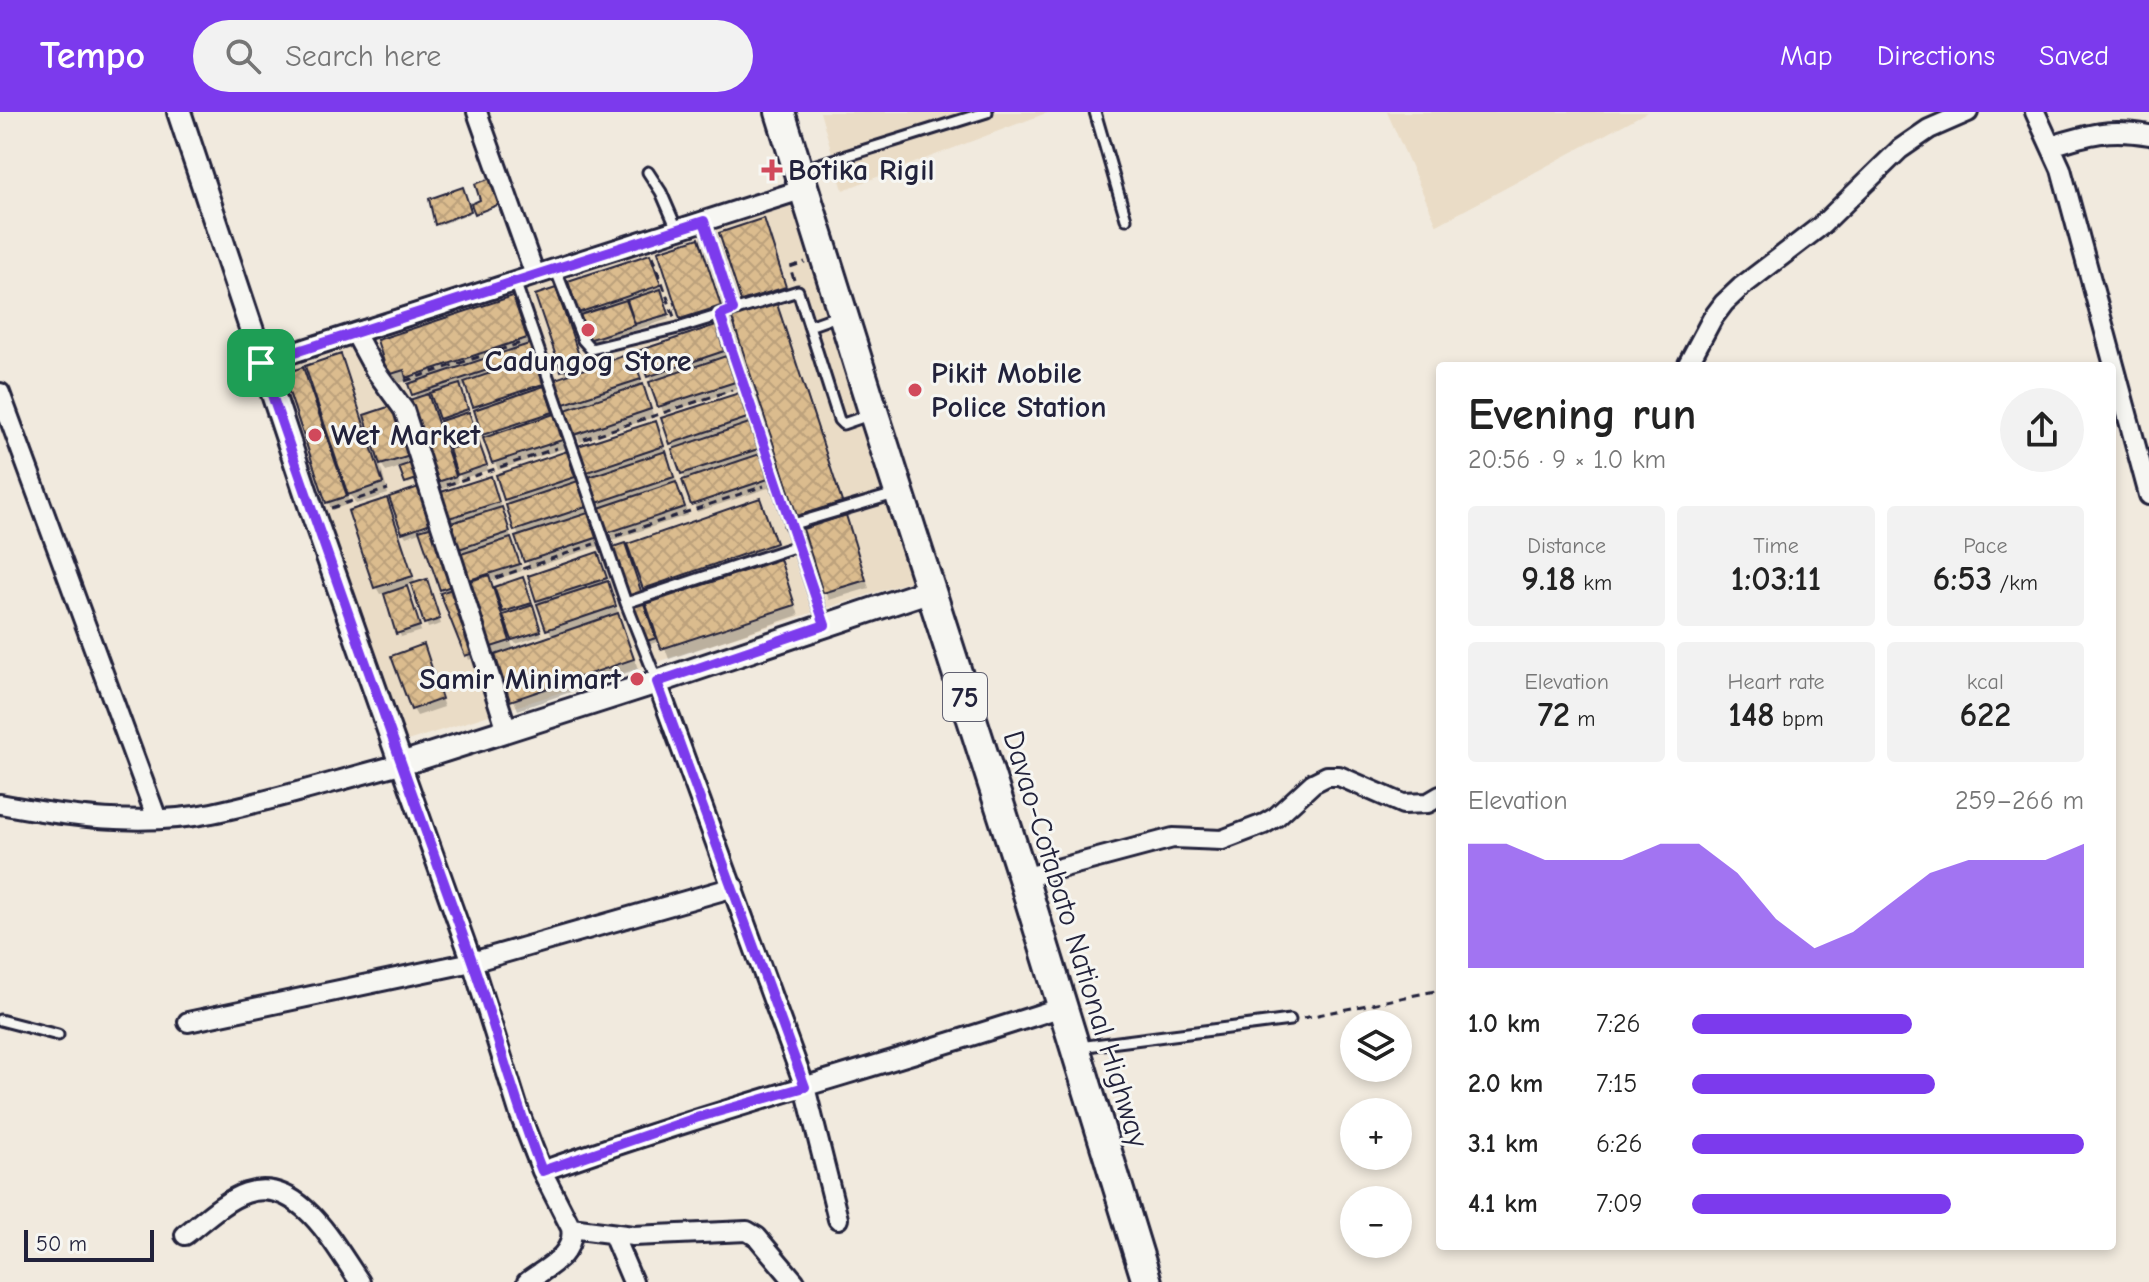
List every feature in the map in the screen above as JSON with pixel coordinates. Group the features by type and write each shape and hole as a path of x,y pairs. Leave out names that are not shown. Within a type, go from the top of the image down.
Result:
{"highway":[{"name":"Davao-Cotabato National Highway","path":"780,112 1023,878 1147,1282"}],"street":[{"path":"179,112 313,514 472,962 520,1115 542,1171 571,1228 573,1238 568,1250 527,1282"},
{"path":"477,112 535,275"},
{"path":"1689,362 1712,319 1741,287 1822,225 1906,144 1929,129 1968,112"},
{"path":"2035,112 2061,169 2114,362"},
{"path":"2051,146 2087,134 2119,130 2149,135"},
{"path":"261,363 704,221 801,180"},
{"path":"355,333 375,370 404,410 507,730"},
{"path":"2116,370 2149,495"},
{"path":"0,393 157,819"},
{"path":"0,804 77,817 157,819 210,813 401,764 931,590"},
{"path":"657,682 805,1087 838,1219"},
{"path":"1023,878 1173,838 1222,840 1276,817 1313,783 1327,776 1339,776 1403,804 1428,803 1436,798"},
{"path":"188,1022 472,962 734,887"},
{"path":"542,1171 656,1131 1062,1007"},
{"path":"185,1235 245,1193 282,1194 305,1207 360,1282"},
{"path":"571,1228 613,1235 747,1231 757,1237 795,1282"},
{"path":"613,1235 633,1282"}],"lane":[{"path":"801,180 987,112"},
{"path":"1095,112 1126,219"},
{"path":"648,172 661,192 677,229"},
{"path":"704,221 733,310"},
{"path":"555,268 583,340 591,349 678,328 798,291 839,420 843,424 874,414"},
{"path":"515,281 626,603 657,682"},
{"path":"809,326 843,314"},
{"path":"720,315 825,625"},
{"path":"790,525 899,493"},
{"path":"626,603 797,546"},
{"path":"0,1020 58,1035"},
{"path":"1074,1048 1290,1020"}],"path":[{"path":"647,239 678,328"},
{"path":"388,386 535,339"},
{"path":"428,491 744,385"},
{"path":"496,578 776,482"},
{"path":"313,514 388,489"},
{"path":"1290,1020 1354,1010 1436,991"}],"shaded area":[{"path":"820,112 1049,112 843,190"},
{"path":"1387,112 1647,112 1437,225"},
{"path":"796,202 912,581 401,743 274,371"}],"building":[{"path":"491,178 500,204 475,214 471,204 480,200 475,184"},
{"path":"463,187 471,211 435,225 429,199"},
{"path":"764,218 786,287 741,301 719,233"},
{"path":"699,238 721,306 680,319 658,251"},
{"path":"650,254 661,285 578,313 568,281"},
{"path":"556,288 582,364 561,371 535,295"},
{"path":"661,289 669,314 635,324 627,300"},
{"path":"513,296 527,338 406,378 404,370 388,375 377,340"},
{"path":"626,300 635,325 588,340 580,315"},
{"path":"776,301 842,502 797,516 731,315"},
{"path":"716,325 724,351 647,377 638,351"},
{"path":"529,344 533,355 412,395 408,384"},
{"path":"632,353 641,379 564,404 555,379"},
{"path":"341,354 383,483 348,495 305,366"},
{"path":"726,356 735,382 658,407 649,382"},
{"path":"535,358 543,384 473,407 464,382"},
{"name":"Wet Market","path":"303,367 347,496 326,503 283,374"},
{"path":"460,384 468,409 439,419 430,393"},
{"path":"643,384 651,409 574,435 565,410"},
{"path":"544,386 553,412 482,435 474,410"},
{"path":"739,393 747,418 670,444 661,418"},
{"path":"428,394 456,476 434,483 406,401"},
{"path":"394,405 410,456 380,465 364,415"},
{"path":"469,412 478,437 448,447 440,421"},
{"path":"554,414 562,440 492,463 483,438"},
{"path":"656,421 664,446 587,472 578,446"},
{"path":"749,423 758,449 681,474 672,449"},
{"path":"478,440 487,465 457,475 449,449"},
{"path":"567,451 575,477 504,500 496,475"},
{"path":"666,451 674,477 597,503 589,477"},
{"path":"760,454 768,479 691,505 682,480"},
{"path":"411,463 417,479 405,483 399,467"},
{"path":"491,476 499,502 446,519 438,493"},
{"path":"578,481 586,507 514,531 506,505"},
{"path":"676,482 685,507 607,533 599,508"},
{"path":"419,487 431,523 402,533 389,497"},
{"path":"387,498 413,576 374,588 348,511"},
{"path":"760,498 776,543 643,589 627,544"},
{"path":"502,507 510,532 456,550 448,524"},
{"path":"588,513 596,538 524,562 515,537"},
{"path":"846,515 866,580 823,593 803,529"},
{"path":"433,526 454,585 440,590 419,530"},
{"path":"511,538 520,564 466,581 458,555"},
{"path":"625,543 642,594 627,598 610,548"},
{"path":"598,552 607,578 536,601 528,576"},
{"path":"780,559 795,605 661,649 646,604"},
{"path":"489,575 510,641 488,648 467,582"},
{"path":"523,577 532,603 503,612 494,587"},
{"path":"427,579 440,619 424,624 411,584"},
{"path":"608,581 616,606 546,630 537,604"},
{"path":"407,586 420,626 396,634 384,594"},
{"path":"455,588 476,652 465,656 440,593"},
{"path":"643,601 656,638 643,642 631,605"},
{"path":"533,605 541,631 512,640 503,615"},
{"path":"618,613 634,659 510,701 495,655"},
{"path":"424,644 442,699 411,710 391,656"}],"place":[{"name":"Botika Rigil","path":"772,170"},
{"name":"Cadungog Store","path":"588,330"},
{"name":"Pikit Mobile Police Station","path":"915,390"},
{"name":"Wet Market","path":"315,435"},
{"name":"Samir Minimart","path":"637,679"}],"route":[{"path":"704,221 733,310 720,315 825,625 657,682 805,1087 696,1118 542,1171 520,1115 472,962 261,363 704,221"}]}
